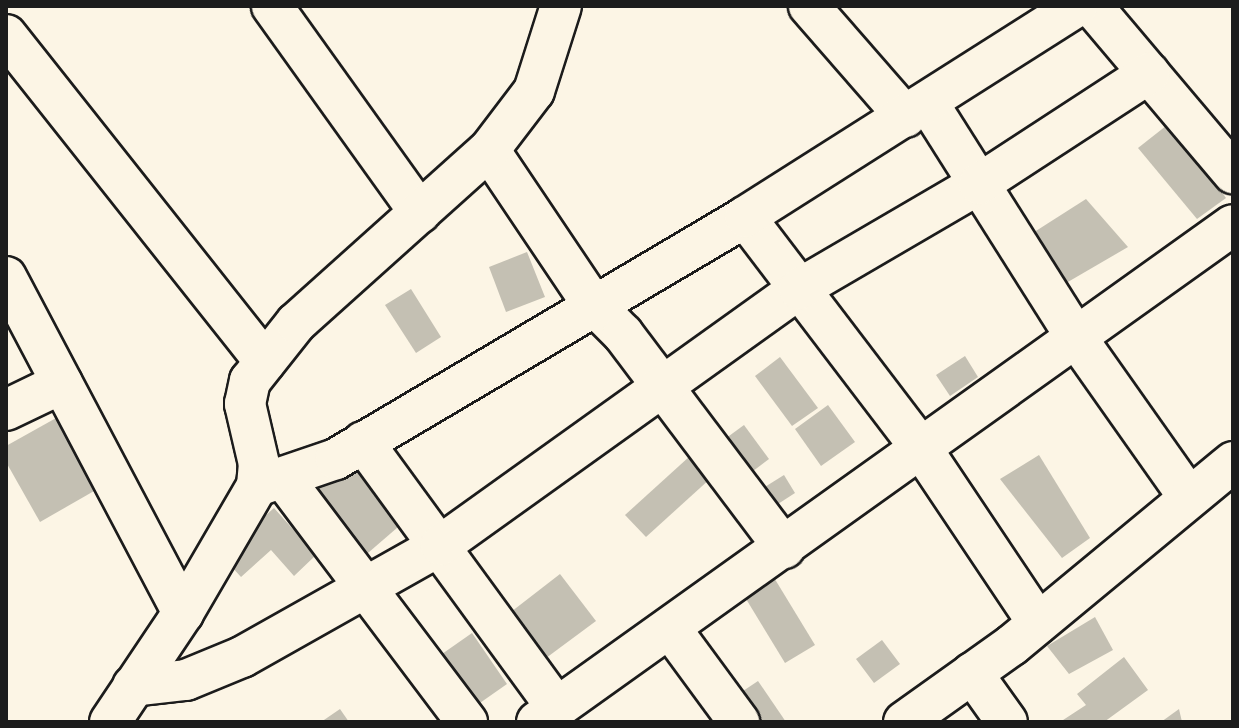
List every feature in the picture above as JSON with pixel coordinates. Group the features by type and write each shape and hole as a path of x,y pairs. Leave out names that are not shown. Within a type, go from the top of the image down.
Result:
{"street":[{"path":"272,6 420,213"},
{"path":"809,6 917,110 979,184 1078,340 1188,496"},
{"path":"110,722 270,482 325,465 592,303 745,217 1077,6"},
{"path":"1092,6 1233,173"},
{"path":"467,722 365,590 270,482 259,464 245,404 250,381 296,323 489,150 534,91 552,12"},
{"path":"6,35 265,362"},
{"path":"133,686 186,680 242,657 441,545 799,289 979,184 1149,73"},
{"path":"489,150 592,303 662,387 784,548"},
{"path":"745,217 923,451 1038,623"},
{"path":"363,442 441,545 547,715 923,451 1233,225"},
{"path":"6,277 183,613"},
{"path":"6,410 62,383"},
{"path":"904,722 1038,623 1188,496 1233,462"},
{"path":"670,628 739,722"},
{"path":"972,673 1007,722"}],"building":[{"path":"1171,122 1226,198 1197,219 1138,148"},
{"path":"1086,199 1128,247 1061,286 1028,236"},
{"path":"527,252 545,297 506,312 489,267"},
{"path":"411,289 441,337 416,353 385,305"},
{"path":"965,356 978,377 950,396 936,375"},
{"path":"780,357 818,408 792,426 755,376"},
{"path":"828,405 855,442 821,466 795,429"},
{"path":"74,408 115,479 40,522 6,462 6,446"},
{"path":"744,425 769,459 740,481 714,447"},
{"path":"1039,455 1090,538 1062,558 1000,479"},
{"path":"690,456 711,478 646,537 625,515"},
{"path":"350,458 405,521 361,559 306,495"},
{"path":"784,475 795,493 764,513 752,495"},
{"path":"274,508 316,555 294,576 271,550 241,577 221,555"},
{"path":"560,574 596,621 542,661 507,615"},
{"path":"773,576 815,645 785,663 743,594"},
{"path":"1095,617 1113,650 1069,674 1047,646"},
{"path":"472,633 507,684 477,705 442,654"},
{"path":"882,640 900,664 874,683 856,659"},
{"path":"1124,657 1148,690 1104,722 1060,722 1086,705 1077,694"},
{"path":"758,681 786,722 755,722 737,695"},
{"path":"340,709 349,722 321,722"},
{"path":"1179,709 1182,722 1161,722"}]}
